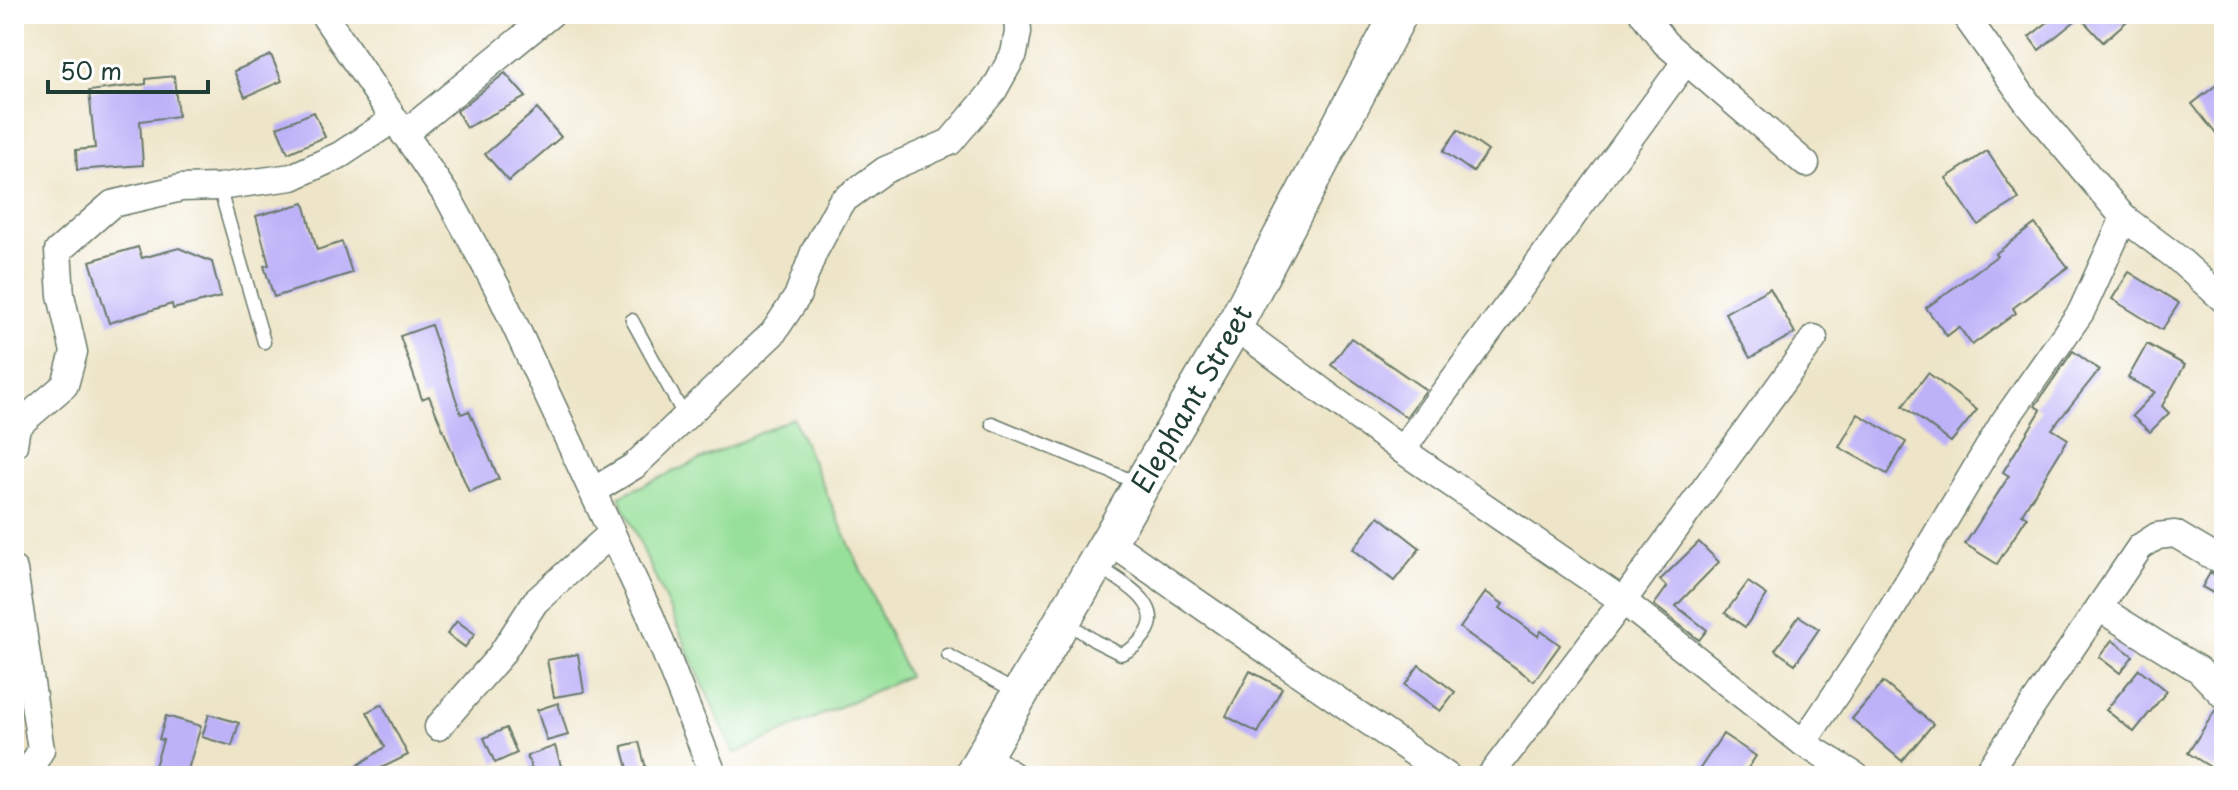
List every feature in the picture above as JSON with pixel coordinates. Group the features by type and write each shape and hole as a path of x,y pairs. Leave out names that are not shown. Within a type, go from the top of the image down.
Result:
{"main road":[{"name":"Elephant Street","path":"978,766 1234,326 1399,14"}],"street":[{"path":"323,14 449,199 498,289 651,617 714,776"},
{"path":"14,445 17,426 65,385 74,352 61,295 58,251 112,204 181,188 219,187 292,177 399,127 551,14"},
{"path":"593,491 634,466 773,333 797,297 814,252 841,202 885,170 950,142 994,90 1014,54 1017,14"},
{"path":"1643,14 1665,43 1806,164"},
{"path":"1964,14 2029,105 2124,218 2176,257 2224,300"},
{"path":"1402,450 1686,61"},
{"path":"1803,743 1881,627 2003,423 2081,312 2124,218"},
{"path":"1234,326 1402,450 1623,601 1803,743 1856,776"},
{"path":"1490,776 1623,601 1814,338"},
{"path":"438,727 500,656 535,602 612,533"},
{"path":"1985,776 2140,547 2157,536 2175,534 2224,563"},
{"path":"1104,554 1447,776"},
{"path":"14,570 41,750 26,776"},
{"path":"2099,608 2199,670 2224,696"},
{"path":"978,766 1014,776"}],"lane":[{"path":"219,187 264,342"},
{"path":"632,320 686,419"},
{"path":"992,423 1143,485"},
{"path":"1065,620 1121,654 1134,649 1149,630 1150,609 1143,597 1104,554"},
{"path":"948,655 1021,695"}],"green space":[{"path":"793,418 908,676 734,754 619,496"}],"building":[{"path":"2058,14 2135,14 2103,42 2080,17 2039,50 2029,37"},
{"path":"271,55 282,81 245,97 234,71"},
{"path":"505,73 526,97 466,128 457,111"},
{"path":"174,76 178,116 140,121 143,165 77,170 76,150 95,148 89,91 146,84 146,79"},
{"path":"2224,79 2224,144 2192,104"},
{"path":"537,109 561,137 509,181 485,154"},
{"path":"314,112 325,137 288,153 277,127"},
{"path":"1458,130 1488,151 1473,172 1443,151"},
{"path":"1987,151 2019,199 1978,225 1946,178"},
{"path":"304,203 317,250 342,242 352,273 274,297 264,266 269,265 256,216"},
{"path":"2035,224 2068,267 2013,308 2016,313 1972,345 1959,327 1947,336 1926,308"},
{"path":"138,247 142,258 179,248 212,262 221,297 173,309 172,304 109,323 90,261"},
{"path":"2129,272 2179,303 2162,330 2112,299"},
{"path":"1770,288 1795,333 1750,358 1725,313"},
{"path":"431,325 461,414 469,411 499,479 469,492 429,396 422,399 400,336"},
{"path":"1351,338 1426,390 1406,417 1331,365"},
{"path":"2147,344 2185,365 2162,406 2169,413 2150,432 2132,416 2155,392 2128,378"},
{"path":"2073,351 2099,370 2052,429 2068,439 2022,514 2027,517 1997,564 1965,544 2009,476 2003,472 2041,410 2035,406"},
{"path":"1928,373 1977,410 1951,442 1903,406"},
{"path":"1858,414 1906,442 1887,474 1839,447"},
{"path":"1379,516 1420,548 1394,581 1353,549"},
{"path":"1699,542 1719,562 1676,606 1707,630 1699,640 1654,605 1667,587 1660,580"},
{"path":"2210,573 2224,579 2224,599 2202,587"},
{"path":"1748,582 1767,595 1745,627 1725,613"},
{"path":"1486,592 1503,604 1500,608 1538,636 1541,631 1560,645 1534,681 1460,628"},
{"path":"1799,616 1819,629 1795,664 1775,650"},
{"path":"457,621 475,634 465,647 447,634"},
{"path":"2112,640 2133,656 2120,673 2099,657"},
{"path":"578,654 584,692 554,697 547,660"},
{"path":"1419,665 1455,692 1440,711 1405,685"},
{"path":"2139,669 2167,691 2134,732 2106,710"},
{"path":"1250,671 1282,688 1258,733 1226,716"},
{"path":"1883,682 1933,724 1902,761 1852,719"},
{"path":"558,703 568,735 547,741 537,710"},
{"path":"382,704 408,755 365,776 342,776 385,747 367,712"},
{"path":"2216,709 2224,712 2224,756 2215,770 2188,753"},
{"path":"209,714 239,723 232,746 202,737"},
{"path":"166,716 201,726 186,776 152,776 163,740 159,739"},
{"path":"506,728 517,753 495,763 484,738"},
{"path":"1723,734 1756,756 1743,776 1695,776"},
{"path":"639,742 648,776 630,776 622,746"},
{"path":"555,746 564,776 534,776 527,756"}]}
